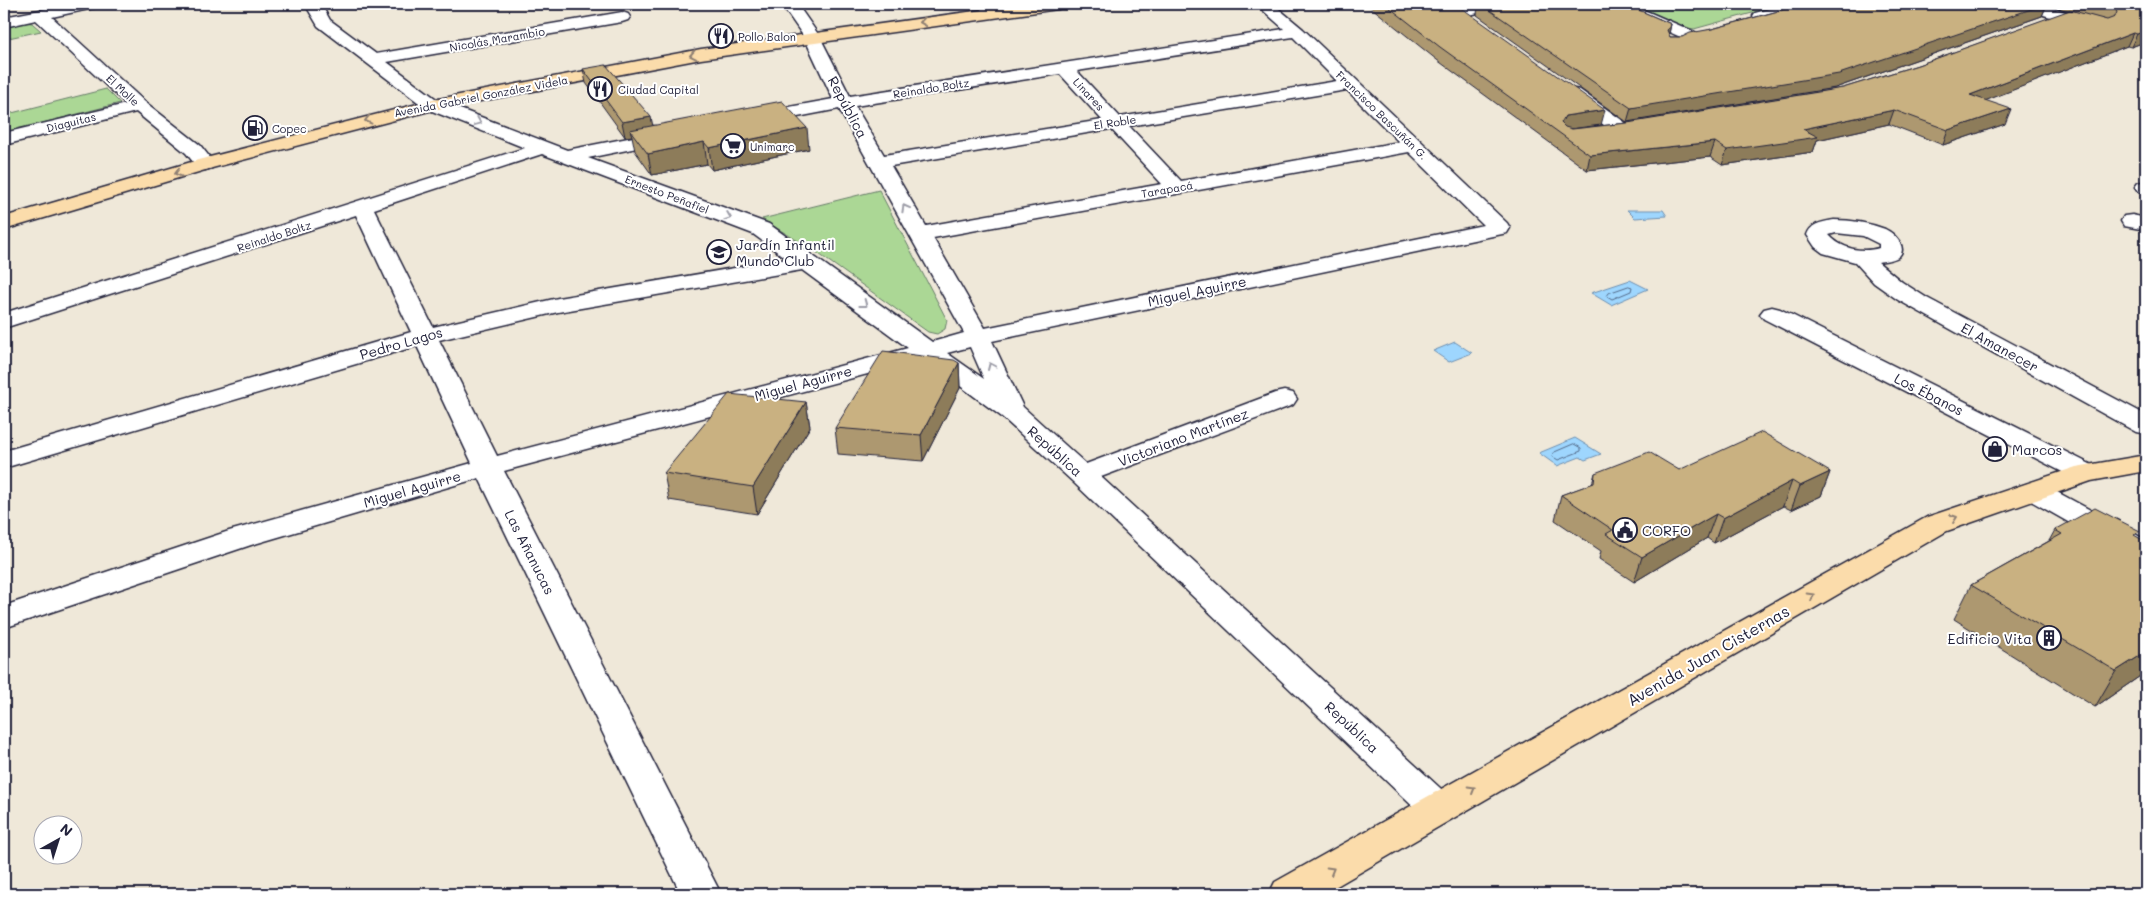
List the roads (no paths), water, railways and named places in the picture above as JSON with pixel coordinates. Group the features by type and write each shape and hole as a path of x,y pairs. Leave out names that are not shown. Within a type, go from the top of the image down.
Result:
{"main road":[{"name":"Avenida Gabriel González Videla","path":"4,224 205,164 433,105 701,54 989,8 1058,4"},
{"name":"Avenida Juan Cisternas","path":"1289,894 1937,524 2086,473 2144,465"}],"street":[{"path":"4,22 92,4"},
{"name":"Ernesto Peñafiel","path":"313,4 324,23 433,105 761,229 1011,411"},
{"name":"República","path":"789,4 812,37 844,102 880,162 978,337 1011,411 1082,474 1438,808"},
{"name":"Francisco Bascuñán G.","path":"1264,4 1297,32 1499,228"},
{"path":"1454,8 1500,4"},
{"path":"1618,4 1691,36"},
{"path":"1746,21 1803,4"},
{"path":"2020,4 2102,26"},
{"path":"1454,8 1475,23"},
{"name":"El Molle","path":"40,15 139,106 193,149 205,164"},
{"path":"2036,26 2064,16"},
{"name":"Nicolás Marambio","path":"372,60 622,17"},
{"path":"1674,44 1691,36 1709,31"},
{"name":"Reinaldo Boltz","path":"739,123 844,102 1297,32"},
{"name":"Linares","path":"1063,67 1176,187"},
{"name":"El Roble","path":"880,162 1351,84"},
{"path":"1561,85 1623,130"},
{"name":"Diaguitas","path":"4,139 139,106"},
{"path":"1596,133 1643,127"},
{"path":"566,156 681,134"},
{"name":"Tarapacá","path":"920,234 1414,145"},
{"name":"Reinaldo Boltz","path":"4,321 363,208 543,148"},
{"name":"Las Añanucas","path":"363,208 488,467 701,894"},
{"name":"Miguel Aguirre","path":"4,617 240,538 488,467 978,337 1499,228"},
{"name":"El Amanecer","path":"1862,257 1870,269 1895,289 2029,364 2146,426"},
{"name":"Pedro Lagos","path":"4,460 424,336 558,305 807,262"},
{"name":"Los Ébanos","path":"1772,314 2086,473"},
{"name":"Victoriano Martínez","path":"1082,474 1284,399"},
{"path":"2034,491 2146,553"}],"water":[{"path":"1627,210 1663,210 1667,216 1635,218"},
{"path":"1630,280 1648,289 1611,305 1591,293"},
{"path":"1455,342 1472,353 1449,362 1433,351"},
{"path":"1575,438 1601,454 1585,460 1580,457 1557,466 1539,453"}],"place":[{"name":"Pollo Balon","path":"721,36"},
{"name":"Ciudad Capital","path":"600,89"},
{"name":"Copec","path":"255,128"},
{"name":"Unimarc","path":"733,146"},
{"name":"Jardín Infantil Mundo Club","path":"719,252"},
{"name":"Marcos","path":"1995,449"},
{"name":"CORFO","path":"1625,530"},
{"name":"Edificio Vita","path":"2049,638"}]}
